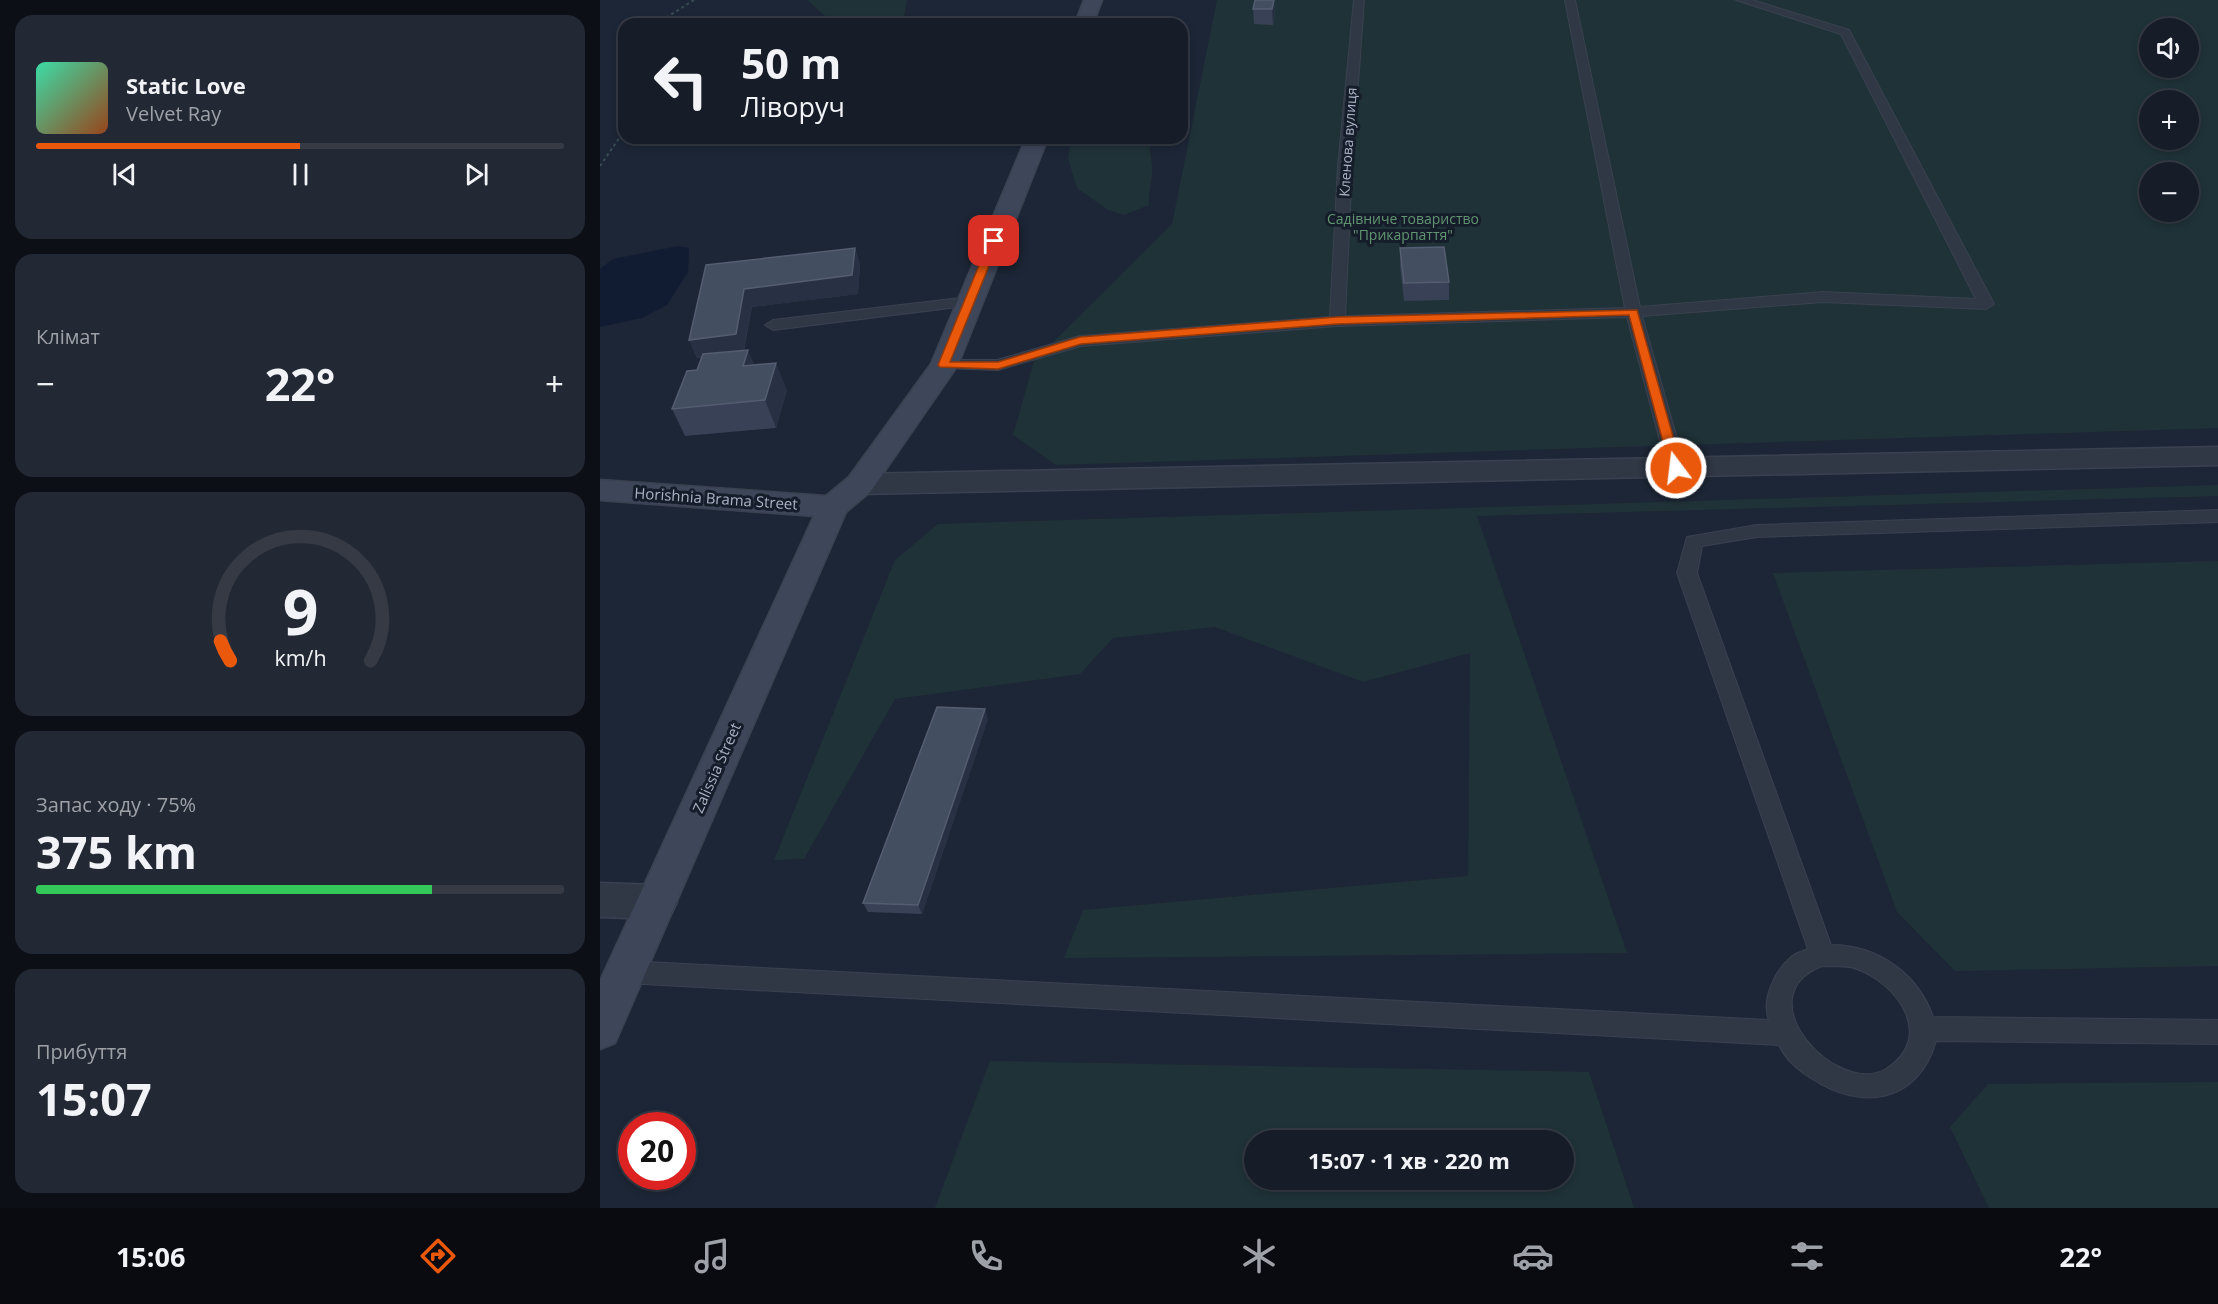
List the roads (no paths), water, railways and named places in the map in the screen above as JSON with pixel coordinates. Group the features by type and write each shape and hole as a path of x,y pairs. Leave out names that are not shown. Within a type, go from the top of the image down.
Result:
{"main road":[{"path":"1086,18 1093,0"},
{"path":"833,507 860,484 944,365 1035,144"},
{"name":"Horishnia Brama Street","path":"600,490 833,507"},
{"name":"Zalissia Street","path":"600,1029 833,507"}],"street":[{"path":"860,484 2218,456"},
{"path":"600,900 657,902"}],"lane":[{"name":"Кленова вулиця","path":"1337,321 1345,167 1359,0"},
{"path":"1570,0 1633,312 1676,468"},
{"path":"944,365 998,365 1080,340 1337,321 1633,312 1823,297 1986,304 1845,32 1741,0"},
{"path":"772,324 969,302"},
{"path":"1822,955 1687,573 1694,541 1757,531 2218,516"},
{"path":"1822,955 1856,957 1888,972 1913,998 1925,1029 1920,1057 1900,1078 1870,1086 1835,1080 1804,1060 1785,1033 1778,1006 1783,982 1799,965 1822,955"},
{"path":"626,972 1785,1033"},
{"path":"1925,1029 2218,1032"}],"water":[{"path":"678,246 689,248 688,272 667,305 642,318 600,327 600,269 613,259"}],"park label":[{"name":"Садівниче товариство \"Прикарпаття\"","path":"1403,228"}]}
